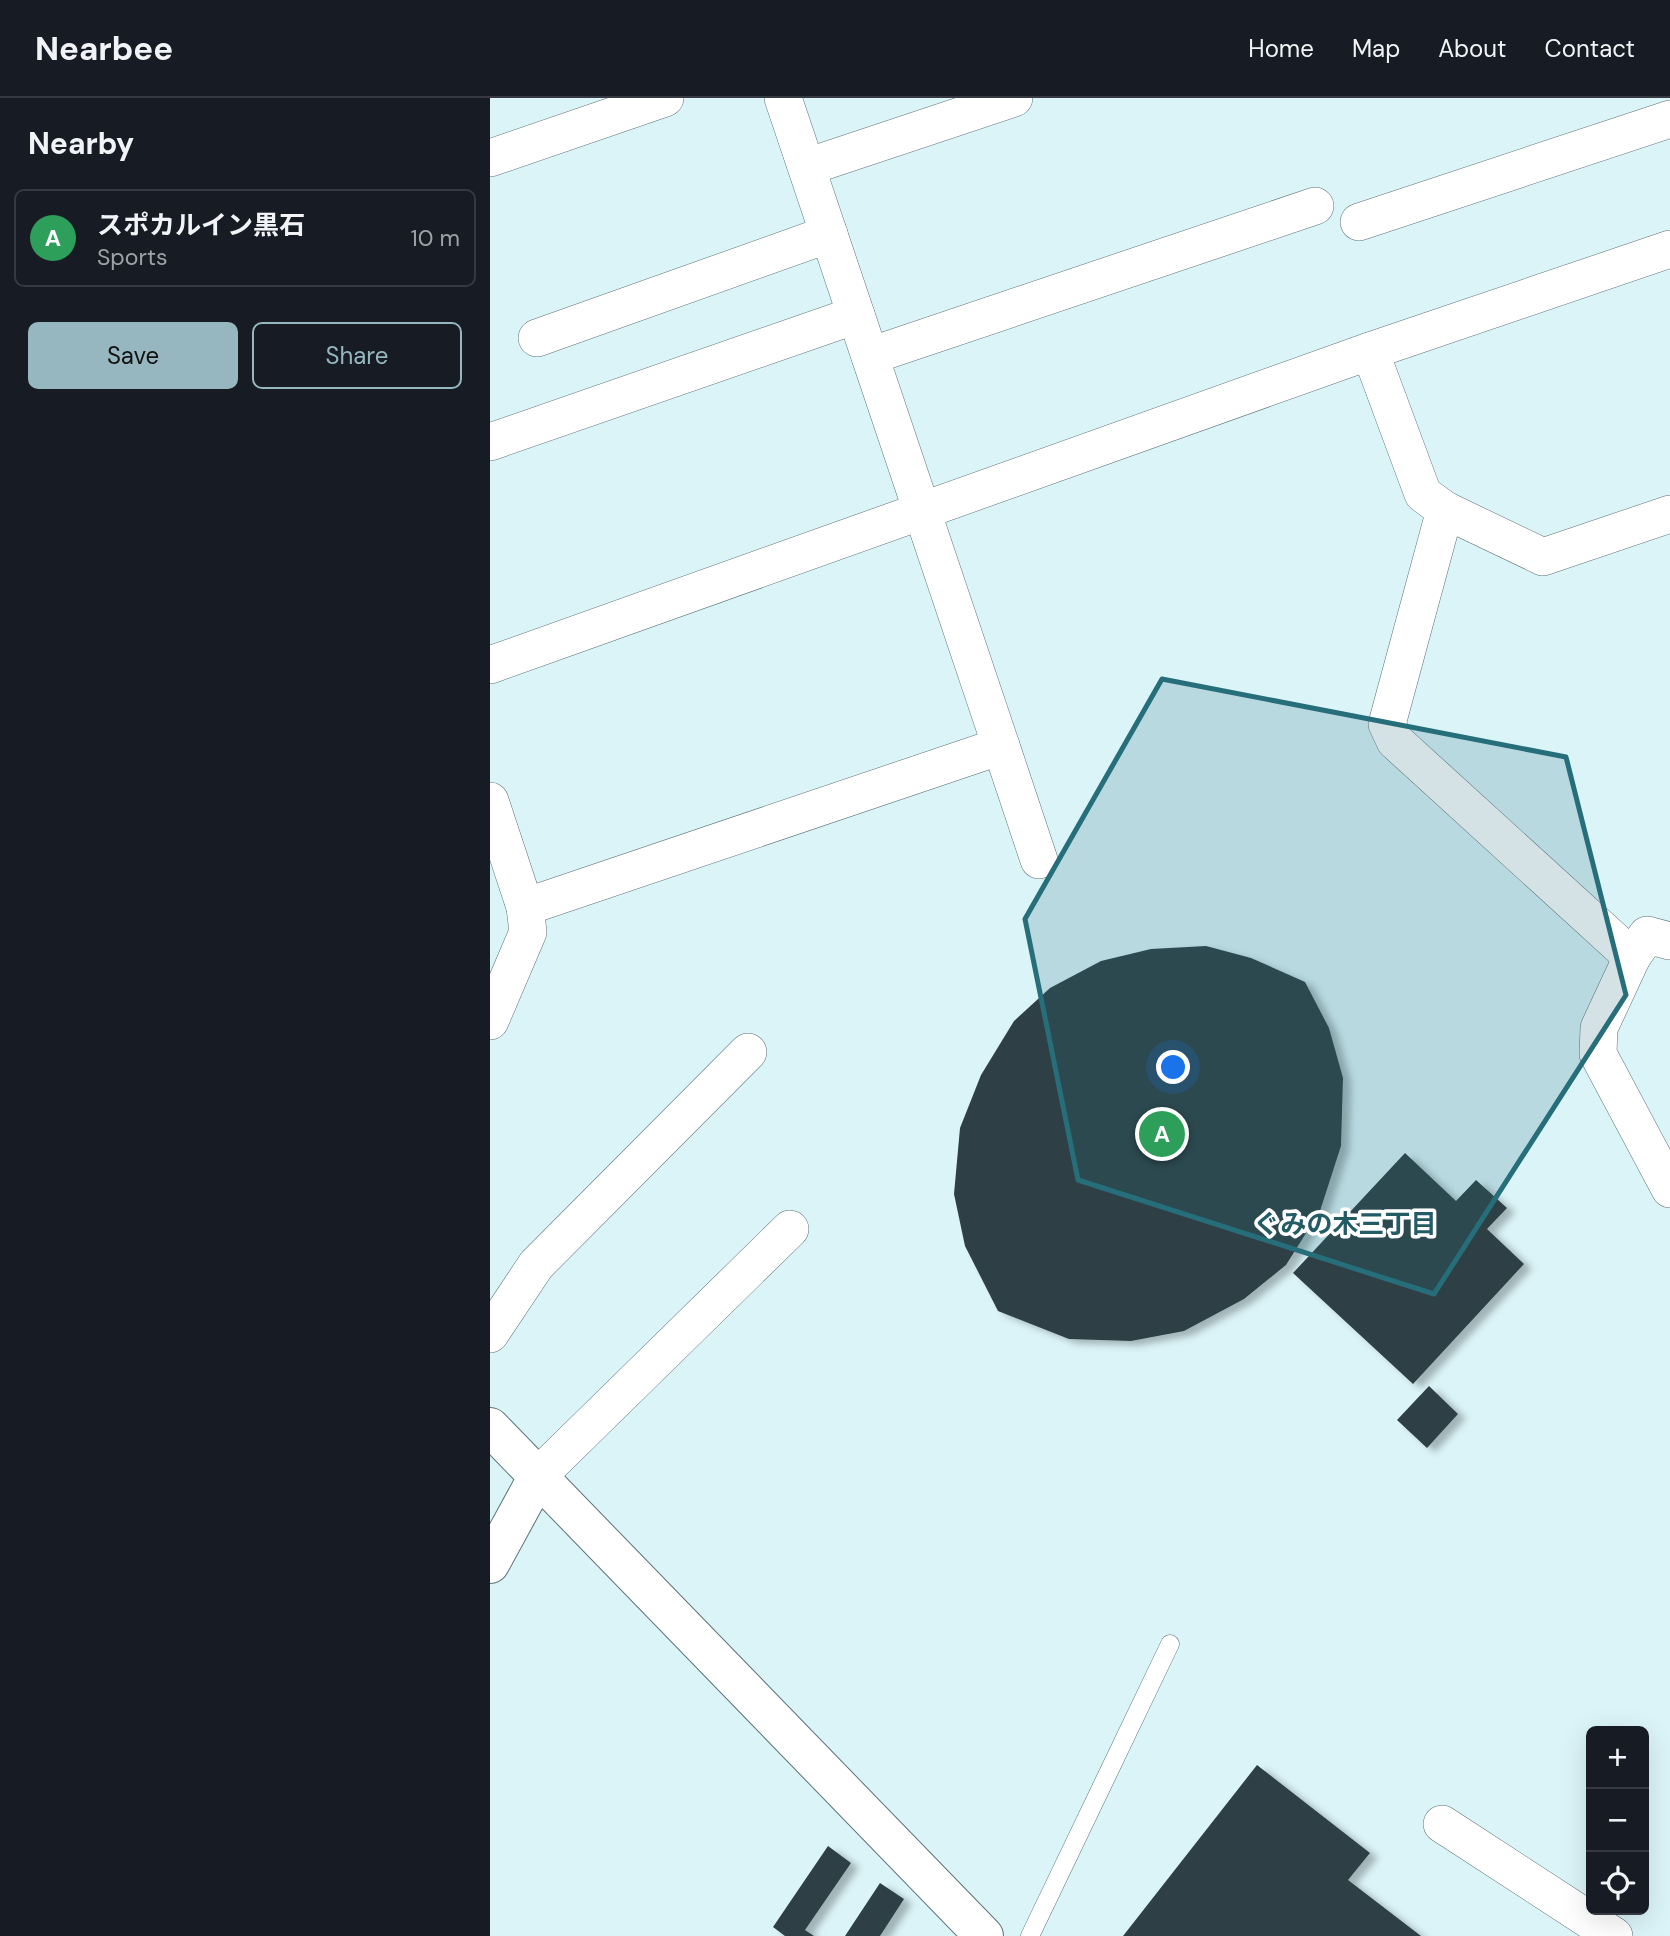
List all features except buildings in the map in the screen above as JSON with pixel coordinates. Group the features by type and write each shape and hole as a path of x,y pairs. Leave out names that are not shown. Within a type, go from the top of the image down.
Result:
{"street":[{"path":"490,158 665,98"},
{"path":"783,98 1039,860"},
{"path":"807,167 1014,98"},
{"path":"1359,222 1670,119"},
{"path":"870,356 1315,206"},
{"path":"537,338 829,234"},
{"path":"490,665 1370,351 1670,249"},
{"path":"490,442 856,316"},
{"path":"1370,351 1423,494 1445,510 1543,557 1670,514"},
{"path":"1445,510 1387,724 1395,741 1632,957"},
{"path":"525,907 1001,746"},
{"path":"490,801 525,907 528,932 490,1021"},
{"path":"1670,941 1647,934 1632,957 1598,1028 1598,1054 1670,1189"},
{"path":"490,1334 536,1265 748,1052"},
{"path":"490,1563 538,1476 790,1229"},
{"path":"490,1427 984,1936"},
{"path":"1442,1824 1614,1936"}],"lane":[{"path":"1030,1936 1170,1644"}],"highlighted area":[{"path":"1162,679 1566,757 1626,995 1434,1294 1078,1180 1025,919"}],"place":[{"name":"スポカルイン黒石","path":"1162,1134"}],"district":[{"name":"ぐみの木三丁目","path":"1345,1224"}]}
